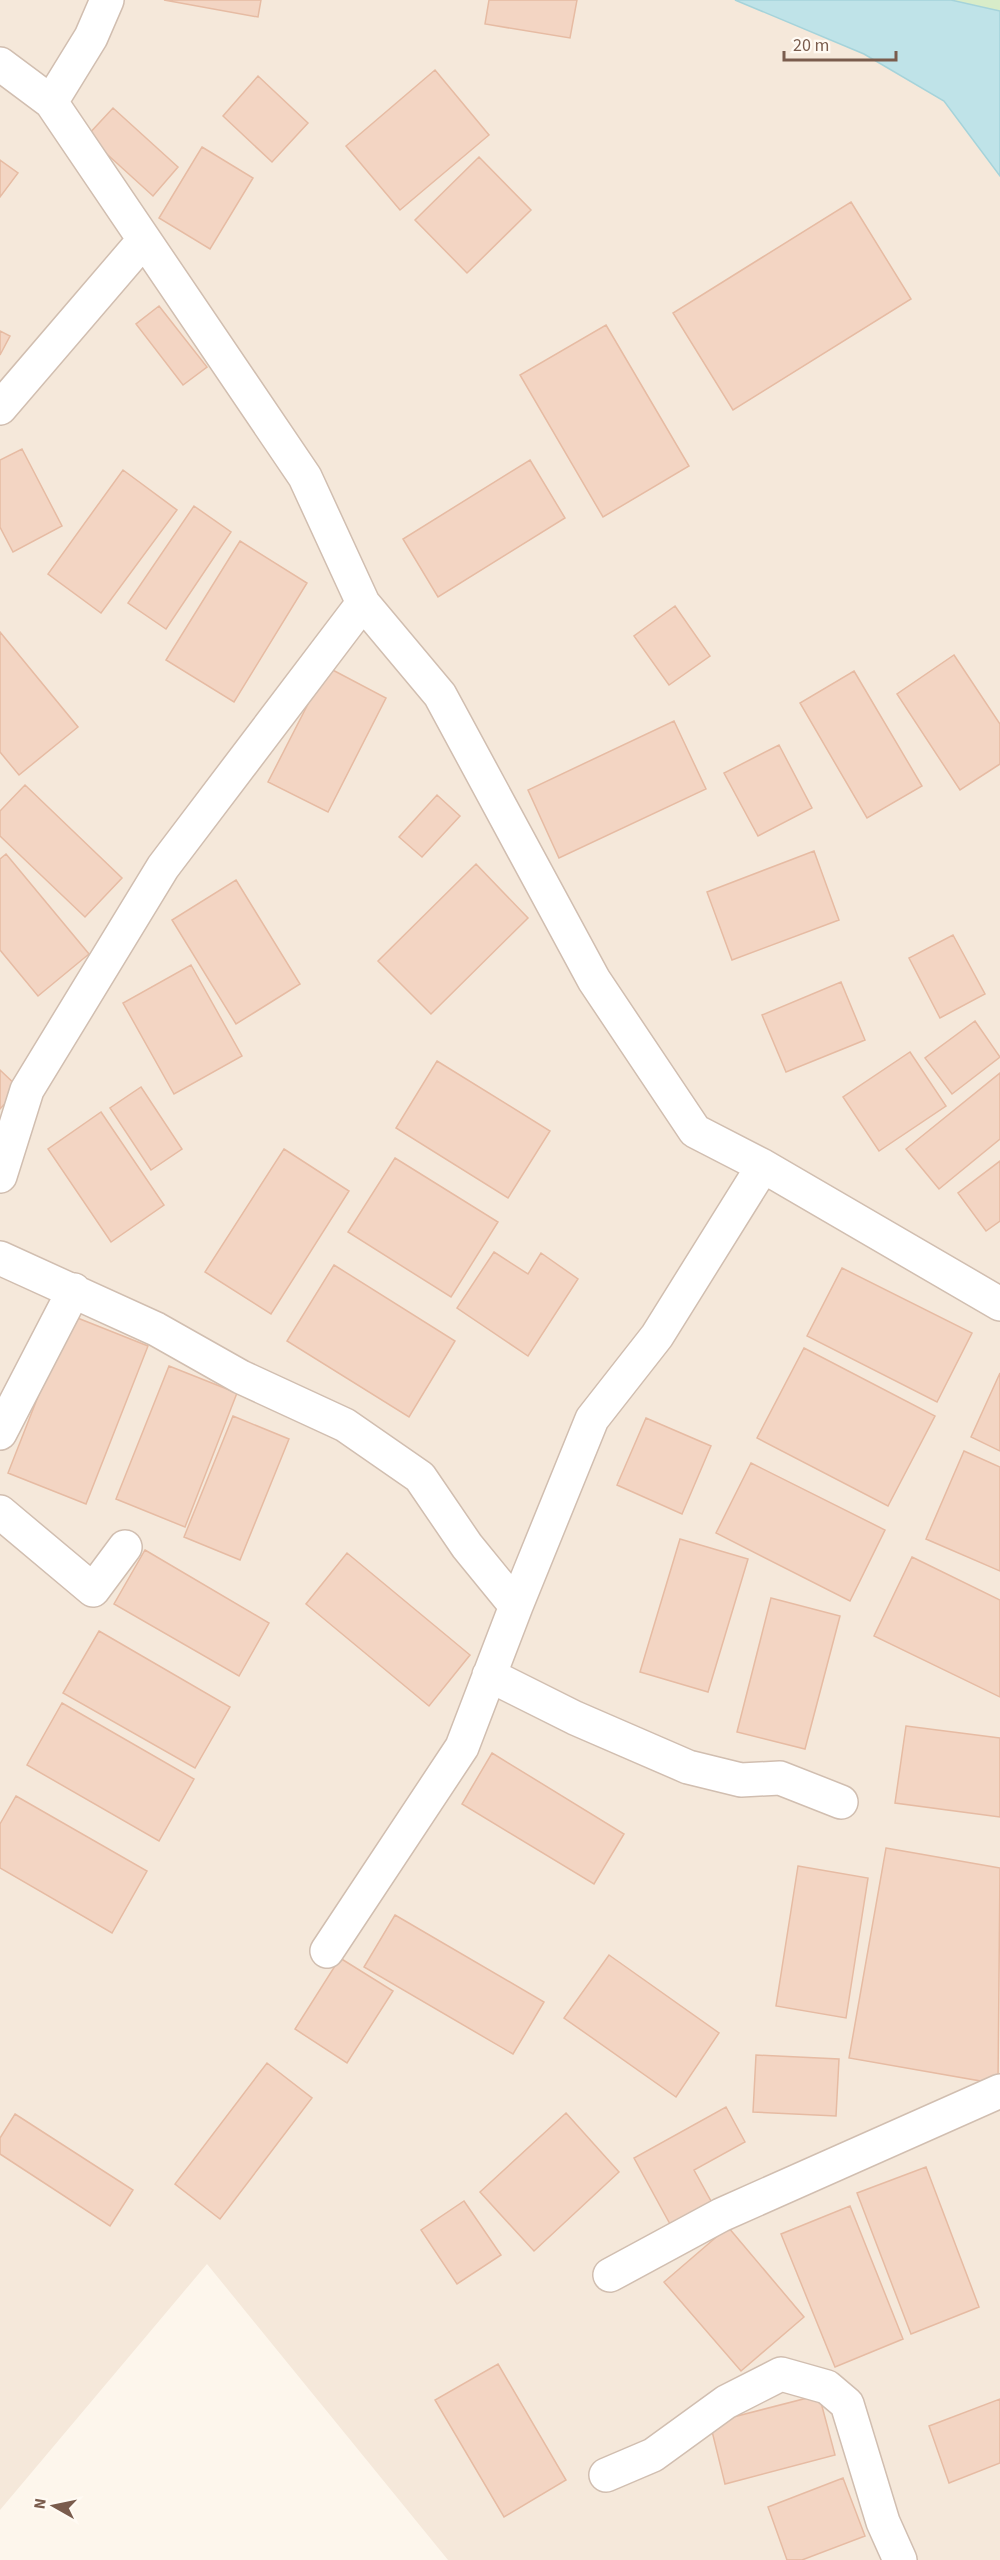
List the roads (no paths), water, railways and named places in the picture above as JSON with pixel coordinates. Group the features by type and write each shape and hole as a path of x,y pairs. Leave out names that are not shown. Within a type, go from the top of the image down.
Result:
{"street":[{"path":"51,102 91,37 107,0"},
{"path":"0,64 51,102 305,477 363,603 440,695 594,980 695,1131 763,1166 1000,1304"},
{"path":"0,408 144,240"},
{"path":"0,1176 27,1090 162,867 363,603"},
{"path":"327,1951 462,1747 592,1419 657,1336 763,1166"},
{"path":"0,1258 156,1329 241,1377 345,1425 420,1477 467,1546 516,1606"},
{"path":"0,1433 74,1290"},
{"path":"0,1512 93,1590 124,1547"},
{"path":"489,1675 575,1718 688,1767 741,1779 780,1778 842,1802"},
{"path":"610,2275 721,2215 1000,2091"},
{"path":"606,2475 653,2455 726,2402 781,2374 827,2387 847,2404 883,2522 900,2560"}],"water":[{"path":"735,0 951,0 1000,11 1000,176 944,101 864,54"}]}
